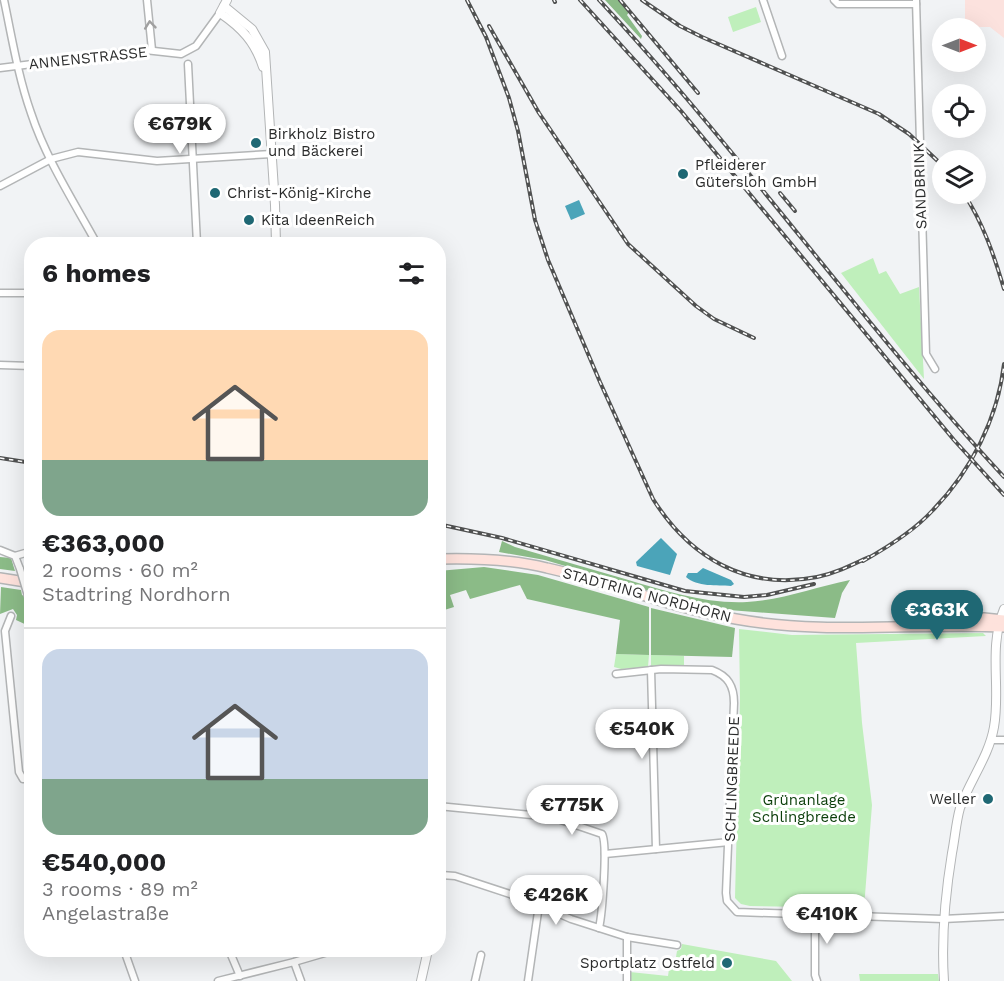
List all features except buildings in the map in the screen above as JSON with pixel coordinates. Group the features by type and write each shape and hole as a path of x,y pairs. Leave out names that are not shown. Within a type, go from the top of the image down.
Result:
{"main road":[{"name":"STADTRING NORDHORN","path":"446,559 523,563 548,568 679,607 761,623 796,626 878,626 979,618 1002,623"},
{"path":"0,578 24,582"}],"street":[{"path":"4,0 17,66 31,113 51,159 94,237"},
{"path":"147,0 152,50"},
{"path":"763,0 782,56"},
{"path":"834,0 838,4 916,2"},
{"name":"SANDBRINK","path":"916,2 926,354 935,369"},
{"path":"224,6 249,26 259,38 265,52 276,237"},
{"name":"ANNENSTRASSE","path":"0,68 152,50 174,54 188,51 204,38 224,6"},
{"path":"188,64 197,237"},
{"path":"0,186 51,159 71,153 85,152 157,161 272,154"},
{"path":"0,293 24,293"},
{"path":"0,365 24,366"},
{"path":"0,550 15,556 24,553"},
{"path":"15,556 24,582"},
{"path":"944,981 943,919 958,814 991,740 996,713 994,657 1004,609"},
{"path":"11,616 5,631 20,772 24,779"},
{"path":"651,670 656,849"},
{"name":"SCHLINGBREEDE","path":"616,674 651,670 712,670 726,677 732,687 734,703 726,893 727,901 737,912 943,919 1004,916"},
{"path":"991,740 1004,740"},
{"path":"572,795 598,796"},
{"path":"578,825 581,795"},
{"path":"446,807 552,817 602,834 605,838 605,854 598,928"},
{"path":"605,854 729,842"},
{"path":"446,875 455,876 528,900 571,919 627,937 677,945"},
{"path":"528,981 539,905"},
{"path":"815,913 815,975 817,981"},
{"path":"627,937 627,981"},
{"path":"475,981 481,955"},
{"path":"126,957 135,981"},
{"path":"232,957 240,976"},
{"path":"218,981 310,957"},
{"path":"421,981 426,957"},
{"path":"294,962 301,981"}],"shaded area":[{"path":"965,0 1004,0 1004,38 990,27 986,27 986,18 965,18"}],"green space":[{"path":"605,0 618,0 629,12 627,15 642,36 641,39"},
{"path":"756,7 761,22 733,32 728,17"},
{"path":"873,258 879,274 886,271 900,294 919,287 924,379 841,273"},
{"path":"502,541 515,547 655,588 716,601 760,601 850,580 842,593 835,618 729,610 680,600 545,560 499,552"},
{"path":"0,557 11,558 15,571 0,569"},
{"path":"484,567 538,575 649,607 649,655 616,654 620,620 527,599 520,585 470,599 466,590 450,595 454,607 446,610 446,570"},
{"path":"1,587 21,590 24,596 24,624 16,620 17,615 13,609 0,614"},
{"path":"651,608 735,628 732,657 651,655"},
{"name":"Grünanlage Schlingbreede","path":"739,629 792,635 983,633 986,636 856,643 862,723 872,805 864,908 750,906 741,904 735,898 740,698"},
{"path":"616,654 649,655 648,667 621,669 614,667"},
{"path":"651,655 684,656 684,667 651,667"},
{"name":"Sportplatz Ostfeld","path":"682,944 776,961 792,981 630,981 630,972 668,976 670,962 675,963 677,951 681,949"},
{"path":"859,974 938,974 939,981 860,981"}],"water":[{"path":"579,200 585,214 571,220 565,206"},
{"path":"661,538 677,554 670,575 637,566 636,562"},
{"path":"703,568 731,580 734,584 731,586 707,585 686,577 688,573 697,573"}],"railway":[{"path":"467,0 486,37 509,98 518,131 535,220 548,260 653,499 668,520 684,538 723,565 744,574 767,579 791,580 817,577 869,557"},
{"path":"580,0 681,111 954,440 1004,495"},
{"path":"599,0 703,118 901,359 1004,477"},
{"path":"620,0 698,93"},
{"path":"642,0 680,26 702,37 879,114 909,134 932,156"},
{"path":"489,26 539,113 628,244 696,306 714,319 754,338"},
{"path":"780,193 795,211"},
{"path":"970,204 987,240 1004,289"},
{"path":"863,561 918,525 947,495 971,461 989,424 996,404 1004,364"},
{"path":"0,458 24,462"},
{"path":"446,526 502,538 685,591 744,597 767,595 814,584"}],"place":[{"name":"Birkholz Bistro und Bäckerei","path":"256,143"},
{"name":"Pfleiderer Gütersloh GmbH","path":"683,174"},
{"name":"Christ-König-Kirche","path":"215,193"},
{"name":"Kita IdeenReich","path":"249,220"},
{"name":"Weller","path":"988,799"},
{"name":"Sportplatz Ostfeld","path":"727,963"}]}
